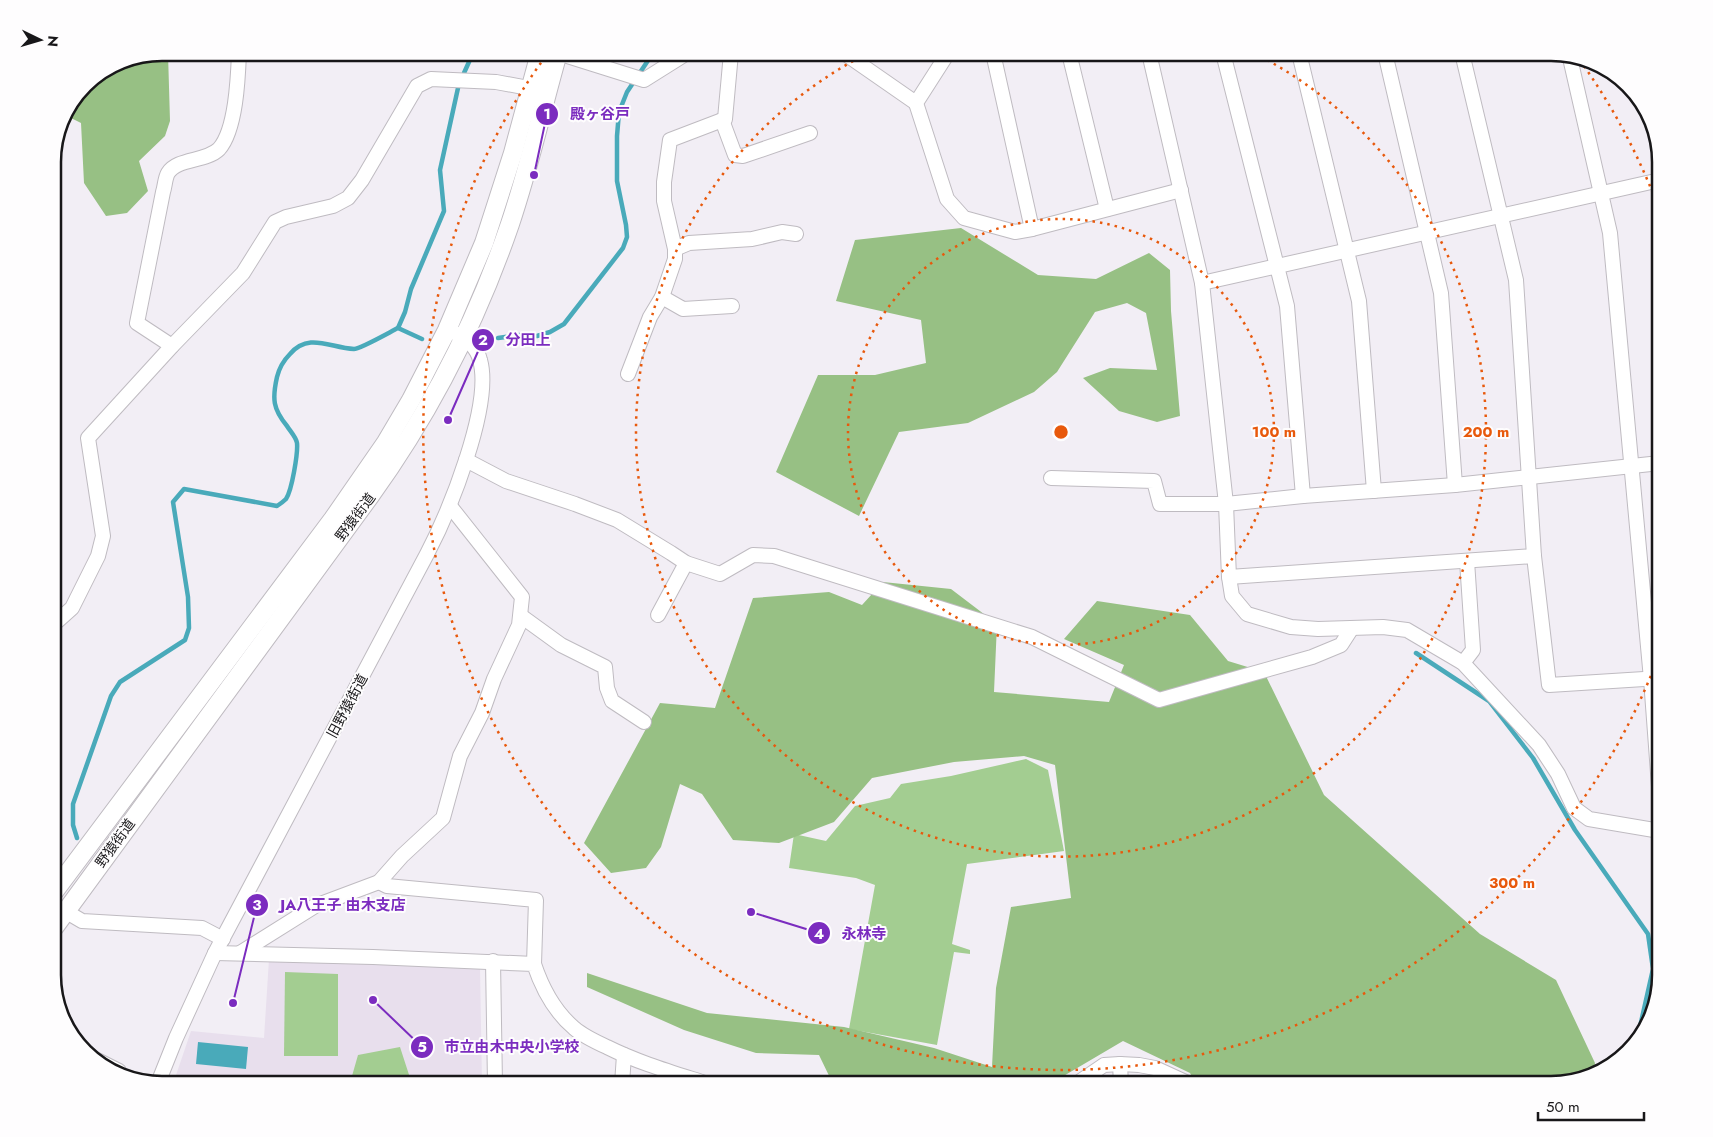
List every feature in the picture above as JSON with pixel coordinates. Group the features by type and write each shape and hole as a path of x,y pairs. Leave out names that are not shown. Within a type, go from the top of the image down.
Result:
{"main road":[{"name":"野猿街道","path":"61,917 383,478 404,445 464,338 510,224 539,90 540,61"},
{"name":"野猿街道","path":"61,883 333,519 385,444 448,330 484,243 505,179 539,90 554,61"}],"street":[{"path":"172,346 137,323 163,192 168,172 178,164 208,157 219,148 230,127 237,89 239,61"},
{"path":"584,61 638,78 670,61"},
{"path":"628,374 650,317 662,297 675,259 675,248 664,201 664,182 670,140 725,119 730,61"},
{"path":"865,61 916,103 947,199 964,218 1015,232 1181,190"},
{"path":"916,103 942,61"},
{"path":"995,61 1032,229"},
{"path":"1071,61 1106,209"},
{"path":"1151,61 1202,283 1226,504 1229,576 1232,596 1247,614 1291,627 1318,629 1383,627 1407,630 1463,663 1539,745 1558,774 1574,808 1589,819 1652,830"},
{"path":"1225,61 1287,306 1303,496"},
{"path":"1301,61 1359,301 1374,491"},
{"path":"1387,61 1442,292 1455,485"},
{"path":"1464,61 1516,280 1534,556 1549,686 1652,679"},
{"path":"1571,64 1610,233 1631,466 1652,645"},
{"path":"61,618 72,608 98,556 102,536 88,438 243,272 275,222 286,216 333,206 348,198 362,180 417,86 431,79 496,82 539,90"},
{"path":"722,120 735,155 743,156 810,133"},
{"path":"1202,283 1652,182"},
{"path":"675,248 689,243 752,239 782,232 796,234"},
{"path":"662,297 683,309 732,306"},
{"name":"旧野猿街道","path":"161,1076 215,953 423,562 450,506 466,460 477,418 483,373 479,356 473,346 464,338 448,330"},
{"path":"466,460 506,481 576,504 617,520 686,563 720,574 754,555 774,556 1032,637 1159,700 1312,657 1340,645 1352,628"},
{"path":"1051,478 1154,480 1160,504 1226,504 1303,496 1455,485 1652,465"},
{"path":"240,953 315,906 379,882 402,856 443,818 460,756 482,713 494,679 519,625 522,597 450,506"},
{"path":"1229,576 1534,556"},
{"path":"1463,663 1473,650 1467,561"},
{"path":"658,615 686,563"},
{"path":"521,616 561,646 605,667 607,688 612,702 644,722"},
{"path":"379,882 387,886 536,900 534,964 540,985 559,1014 575,1030 596,1042 624,1055 685,1076"},
{"path":"65,911 82,921 202,928 223,939"},
{"path":"215,953 493,961 534,964"},
{"path":"493,961 495,1076"},
{"path":"623,1076 624,1055"},
{"path":"1120,1064 1121,1076"},
{"path":"1088,1076 1104,1065 1120,1064 1155,1068 1172,1076"}],"shaded area":[{"path":"269,959 480,968 482,1076 176,1076 191,1031 264,1038"}],"green space":[{"path":"168,61 170,121 165,136 139,161 148,191 127,213 106,216 84,183 81,123 72,118 82,101 101,82 130,67 149,62"},
{"path":"961,228 1038,275 1096,279 1149,253 1170,270 1171,311 1180,416 1157,422 1119,411 1083,378 1110,368 1157,370 1146,313 1127,303 1095,312 1057,372 1034,392 968,423 899,432 859,516 776,472 818,375 875,375 926,363 921,320 836,301 855,240"},
{"path":"883,582 951,589 997,624 994,692 1109,702 1124,665 1064,639 1097,601 1190,615 1228,661 1264,672 1324,795 1480,934 1556,980 1595,1065 1577,1072 1550,1076 1192,1076 1190,1073 1123,1041 1064,1076 829,1076 819,1055 756,1053 684,1030 587,987 587,973 707,1013 844,1027 934,1048 992,1067 996,988 1011,907 1071,898 1055,765 1024,756 954,762 872,778 834,822 779,843 733,840 702,794 680,784 661,847 646,868 611,873 584,843 660,703 715,708 753,598 829,592 862,605"},
{"path":"1026,759 1048,770 1064,851 967,864 952,944 970,950 970,954 954,952 937,1045 849,1029 875,885 856,878 789,868 794,834 826,841 855,806 890,798 901,784 951,776"},
{"path":"285,972 338,974 338,1056 284,1056"},
{"path":"400,1047 409,1076 352,1076 358,1055"}],"water":[{"path":"198,1042 248,1047 246,1069 196,1064"}],"waterway":[{"path":"464,73 469,61"},
{"path":"498,338 520,335 537,336 550,332 564,324 623,248 627,237 617,181 619,112 627,92 648,61"},
{"path":"398,328 405,312 411,289 444,211 440,170 458,88"},
{"path":"77,838 73,825 73,804 111,696 120,682 185,640 189,628 188,597 173,502 184,489 277,506 286,499 294,471 297,443 276,409 274,392 280,368 297,347 312,342 354,349 398,328 422,339"},
{"path":"1416,653 1489,701 1533,758 1575,830 1648,934 1652,962"},
{"path":"1643,1015 1652,973"}],"place":[{"name":"殿ヶ谷戸","path":"534,175"},
{"name":"分田上","path":"448,420"},
{"name":"永林寺","path":"751,912"},
{"name":"市立由木中央小学校","path":"373,1000"},
{"name":"JA八王子 由木支店","path":"233,1003"}]}
